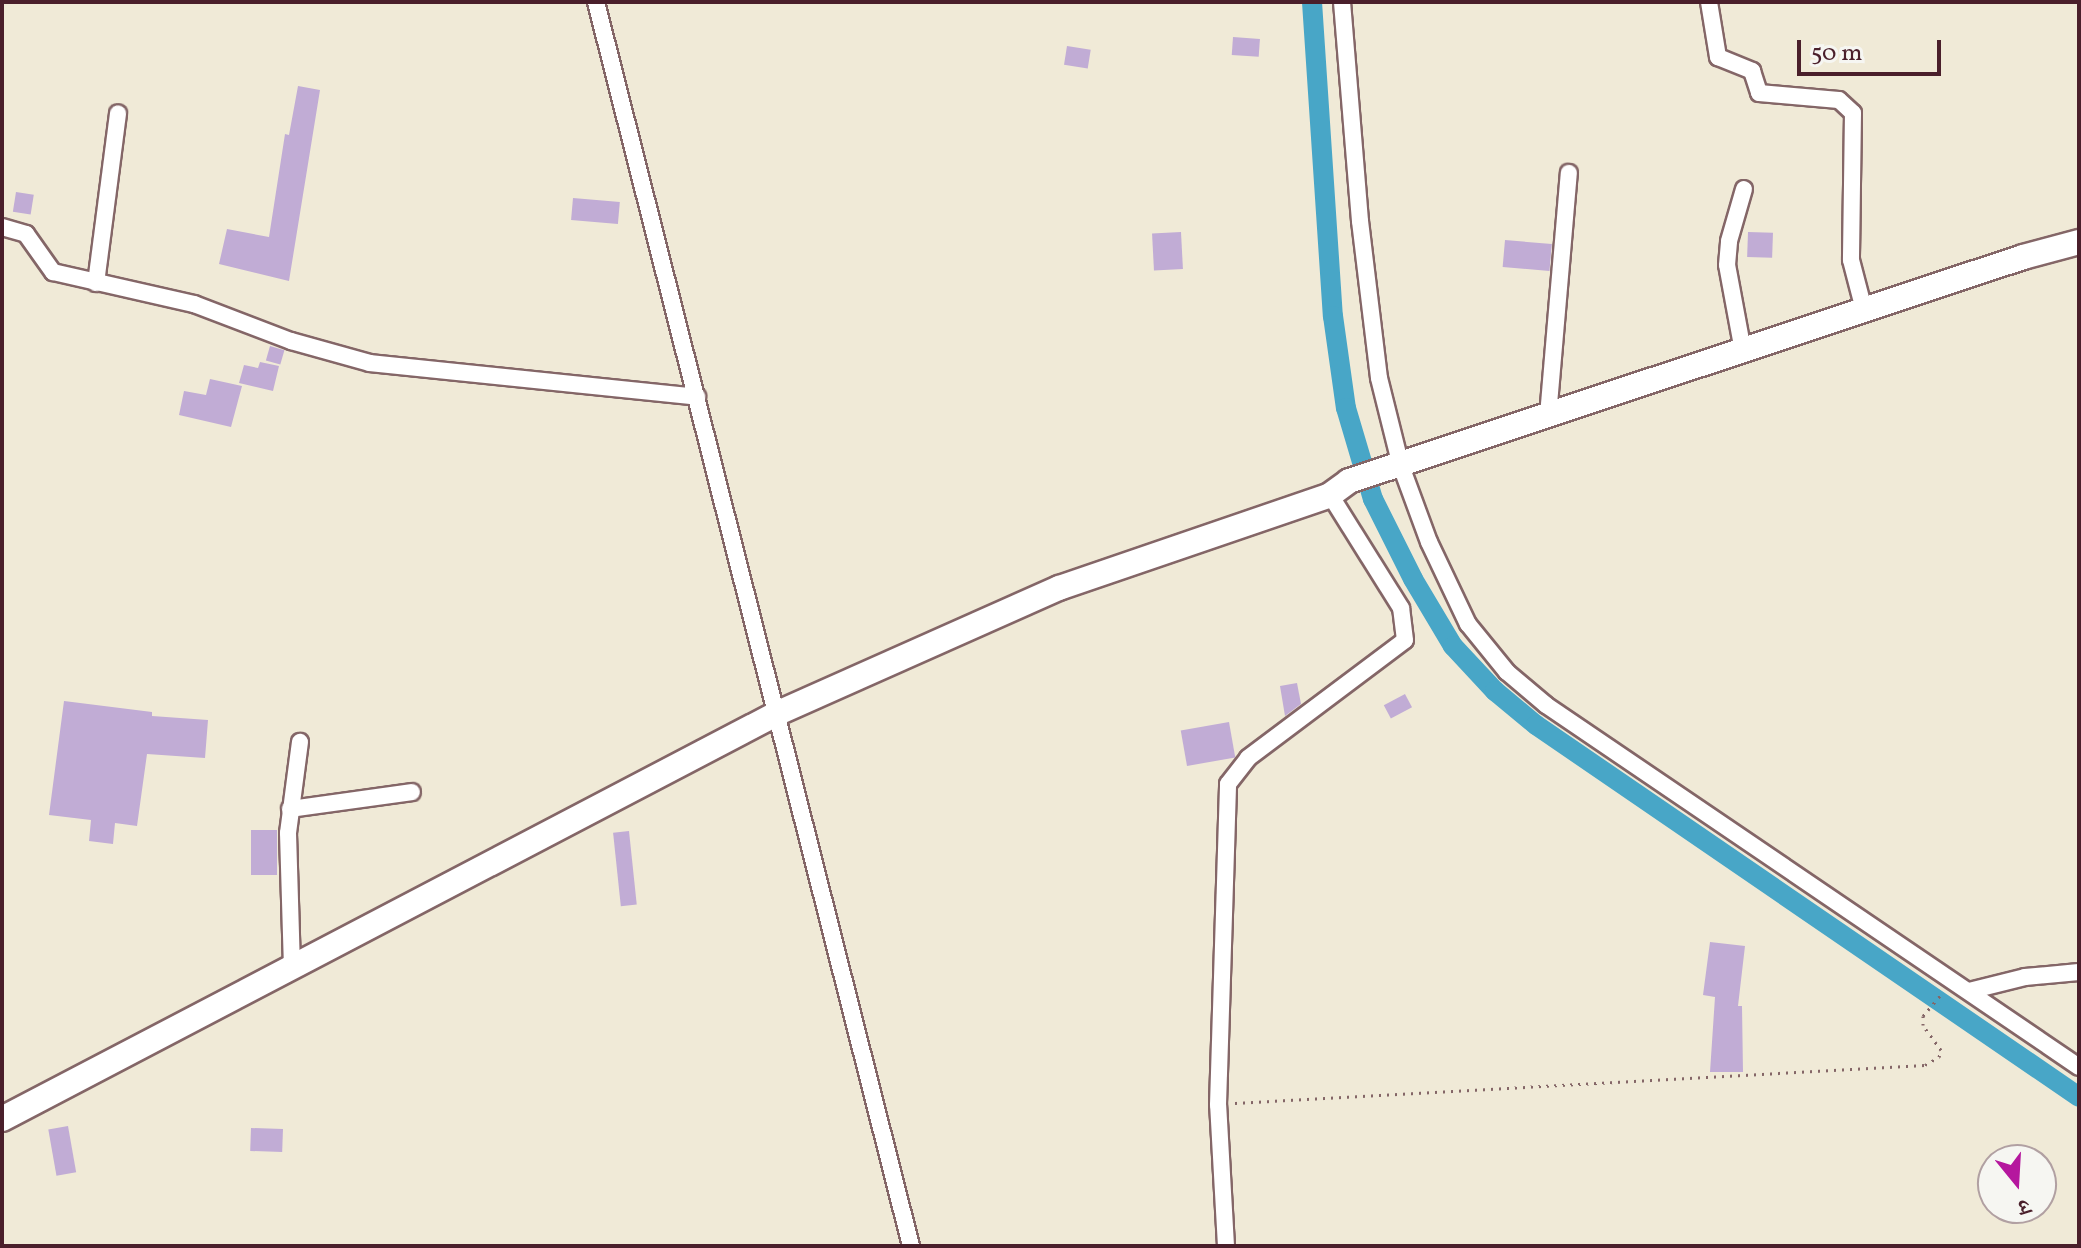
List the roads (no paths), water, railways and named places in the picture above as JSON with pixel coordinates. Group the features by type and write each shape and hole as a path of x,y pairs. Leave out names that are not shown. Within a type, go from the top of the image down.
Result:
{"street":[{"path":"596,2 911,1246"},
{"path":"1342,2 1360,221 1389,469 1429,542 1468,624 1507,672 1546,705 2079,1067"},
{"path":"1709,2 1718,57 1752,71 1759,93 1839,100 1853,113 1851,260 1864,310"},
{"path":"96,283 118,113"},
{"path":"1548,416 1569,173"},
{"path":"1743,351 1727,265 1729,241 1744,189"},
{"path":"2,227 26,234 53,272 194,304 291,341 370,363 697,397"},
{"path":"2,1119 778,713 1059,588 1389,469 1864,310 2079,242"},
{"path":"1226,1246 1218,1105 1224,803 1228,784 1248,758 1405,640 1401,608 1339,488"},
{"path":"292,968 290,809 300,742"},
{"path":"290,809 412,792"},
{"path":"1969,991 2025,977 2079,972"}],"waterway":[{"path":"1312,2 1333,316 1346,408 1373,499 1413,579 1453,646 1495,691 1536,725 2079,1097"}]}
